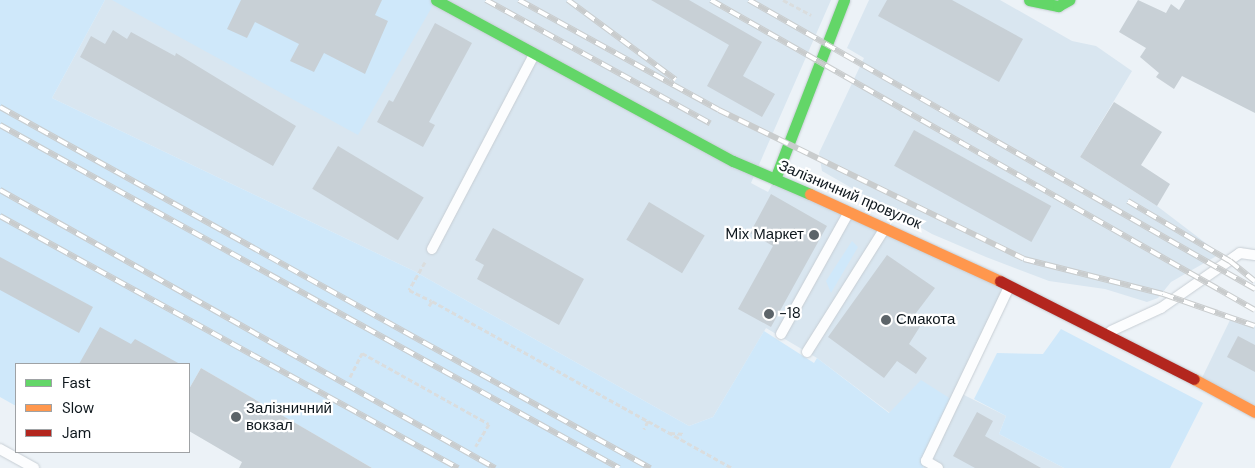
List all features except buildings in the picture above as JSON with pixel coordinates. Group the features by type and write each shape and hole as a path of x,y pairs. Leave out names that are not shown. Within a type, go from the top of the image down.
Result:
{"street":[{"name":"Залізничний провулок","path":"436,0 535,54 775,179 886,227 1108,333 1255,412"},
{"path":"775,179 844,0"},
{"path":"1029,0 1058,6 1069,0"}],"lane":[{"path":"432,249 535,54"},
{"path":"780,334 850,211"},
{"path":"807,352 886,227"},
{"path":"1108,333 1161,308 1240,253 1255,255"},
{"path":"938,468 926,462 1010,286"},
{"path":"0,449 34,468"}],"path":[{"path":"783,0 833,27"},
{"path":"432,249 410,290 732,468"},
{"path":"429,306 432,301"},
{"path":"350,377 362,353 489,424 476,446"},
{"path":"644,429 648,421"},
{"path":"670,433 686,434"}],"shaded area":[{"path":"0,0 105,0 52,98 414,271 689,426 713,417 764,331 814,363 817,358 889,413 921,380 954,401 923,468 372,468 201,368 190,387 190,363 15,363 15,405 0,397"},
{"path":"105,0 831,0 751,183 768,192 775,179 1010,286 954,401 890,413 817,358 766,328 713,417 689,426 414,271 52,98"},
{"path":"112,0 436,0 358,135"},
{"path":"869,0 1000,0 1072,41 1096,46 1132,71 1080,157 1157,206 1220,254 1171,282 1158,298 1147,302 1105,289 1049,281 986,257 932,234 822,171 819,153 864,58 847,48"},
{"path":"852,241 858,247 831,293 826,281"},
{"path":"1231,318 1255,326 1255,412 1200,382"},
{"path":"1061,329 1203,403 1170,468 1064,468 999,434 1006,416 974,399 997,353 1043,354"},
{"path":"960,393 1006,416 999,434 1064,468 923,468"}],"railway":[{"path":"486,0 710,123"},
{"path":"519,0 719,110 1024,259 1163,294 1255,326"},
{"path":"568,0 676,80"},
{"path":"711,0 1255,310"},
{"path":"749,0 1255,289"},
{"path":"0,107 650,468"},
{"path":"0,125 619,468"},
{"path":"0,190 495,468"},
{"path":"1128,201 1230,261 1255,281"},
{"path":"0,216 458,468"}],"traffic: fast":[{"path":"436,0 733,161 810,194"},
{"path":"775,179 844,0"},
{"path":"1029,0 1058,6 1069,0"}],"traffic: slow":[{"path":"810,194 1000,281"},
{"path":"1194,379 1255,412"}],"traffic: jam":[{"path":"1000,281 1194,379"}],"place":[{"name":"Mix Маркет","path":"814,235"},
{"name":"-18","path":"769,314"},
{"name":"Смакота","path":"886,320"},
{"name":"Залізничний вокзал","path":"236,417"}]}
